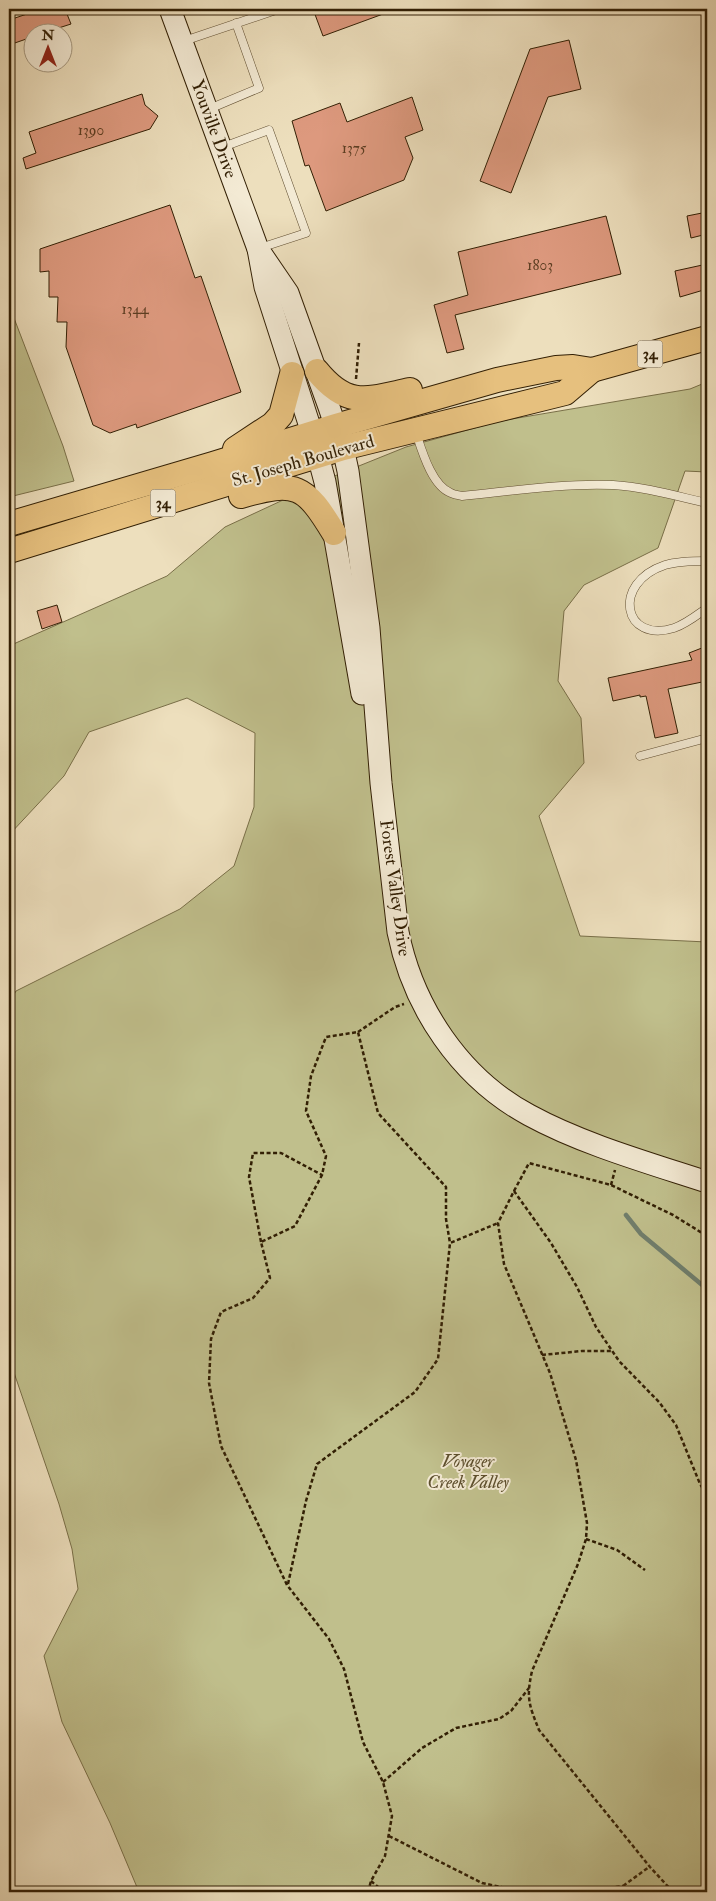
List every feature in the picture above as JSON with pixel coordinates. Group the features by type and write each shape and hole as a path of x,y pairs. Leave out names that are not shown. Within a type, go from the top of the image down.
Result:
{"main road":[{"name":"St. Joseph Boulevard","path":"9,551 339,437 497,380 556,368 573,367 592,370 707,338"},
{"name":"St. Joseph Boulevard","path":"339,437 415,429 566,392 592,370"},
{"path":"317,371 329,384 348,396 367,399 467,377 497,380"},
{"path":"213,464 273,424 280,416 292,374"},
{"name":"St. Joseph Boulevard","path":"9,524 213,464 315,445"},
{"path":"9,563 270,488 300,490 321,511 334,533"}],"street":[{"name":"Youville Drive","path":"170,9 258,249 265,287 315,445"},
{"name":"Youville Drive","path":"258,249 288,293 339,437"},
{"name":"Forest Valley Drive","path":"339,437 349,477 369,628 381,782 398,932 407,966 421,998 436,1028 458,1056 485,1084 528,1115 570,1134 707,1182"},
{"name":"Forest Valley Drive","path":"315,445 334,533 366,716 381,782"}],"lane":[{"path":"182,42 279,9"},
{"path":"207,110 259,88 236,24"},
{"path":"221,148 269,130 306,233 258,249"},
{"path":"415,429 431,472 443,488 450,493 462,496 562,485 614,485 652,490 707,503"},
{"path":"707,561 683,562 653,570 634,587 629,599 630,609 635,620 642,626 652,629 665,630 676,627 707,608"},
{"path":"640,756 707,738"}],"path":[{"path":"354,383 357,378 359,343"},
{"path":"261,1242 294,1226 322,1175 326,1156 306,1111 310,1076 326,1037 358,1032 396,1007 421,998"},
{"path":"287,1585 306,1501 317,1464 415,1392 438,1359 450,1243 446,1219 446,1188 378,1113 358,1032"},
{"path":"322,1175 281,1153 253,1153 249,1177 270,1278 253,1298 221,1312 211,1339 209,1383 221,1446 287,1585 329,1639 344,1669 363,1742 383,1782 392,1816 385,1856 371,1881 368,1892"},
{"path":"673,1892 650,1867 539,1730 529,1706 529,1688 532,1671 578,1564 586,1539 587,1523 576,1460 550,1373 504,1264 498,1223 529,1162 611,1185 673,1215 707,1236"},
{"path":"514,1191 551,1243 577,1287 596,1327 619,1362 659,1402 676,1425 700,1484 707,1495"},
{"path":"450,1243 498,1223"},
{"path":"542,1354 582,1350 612,1351"},
{"path":"586,1539 616,1550 645,1570"},
{"path":"383,1782 422,1748 456,1728 499,1718 511,1711 529,1688"},
{"path":"388,1835 482,1883 525,1892"},
{"path":"538,1892 584,1891 623,1886 650,1867"},
{"path":"371,1881 384,1892"},
{"path":"623,1886 625,1892"}],"green space":[{"path":"9,305 63,446 74,481 9,497"},
{"name":"Voyager Creek Valley","path":"707,382 707,472 685,471 658,548 584,585 564,611 558,681 581,718 584,763 539,816 580,936 707,942 707,1892 139,1892 110,1823 62,1722 44,1656 78,1589 72,1549 59,1504 9,1358 9,1003 16,991 180,909 234,866 254,807 255,733 187,698 89,732 64,776 9,835 9,646 167,576 225,527 339,474 406,447 500,421 690,389"}],"building":[{"path":"42,9 65,9 70,22 22,22 22,40 9,45 9,20"},
{"path":"313,9 394,9 394,10 323,36"},
{"path":"569,40 581,89 548,97 511,193 480,181 530,49"},
{"path":"142,94 145,105 158,116 150,129 26,169 23,158 36,153 29,132"},
{"path":"412,97 423,130 405,137 413,158 404,180 326,211 309,165 305,166 292,121 340,103 347,122"},
{"path":"170,205 195,278 201,276 241,392 137,428 136,424 110,433 93,425 66,347 67,322 57,322 58,297 49,297 49,271 40,272 40,249"},
{"path":"707,212 707,234 691,238 687,216"},
{"path":"606,216 621,274 455,315 464,349 447,353 434,305 468,295 458,252"},
{"path":"707,264 707,289 680,297 675,271"},
{"path":"57,605 62,622 42,629 37,611"},
{"path":"707,646 707,681 668,689 678,733 655,738 646,696 640,697 640,695 613,701 608,678 692,660 689,653"}],"waterway":[{"path":"626,1215 641,1234 707,1289"}]}
